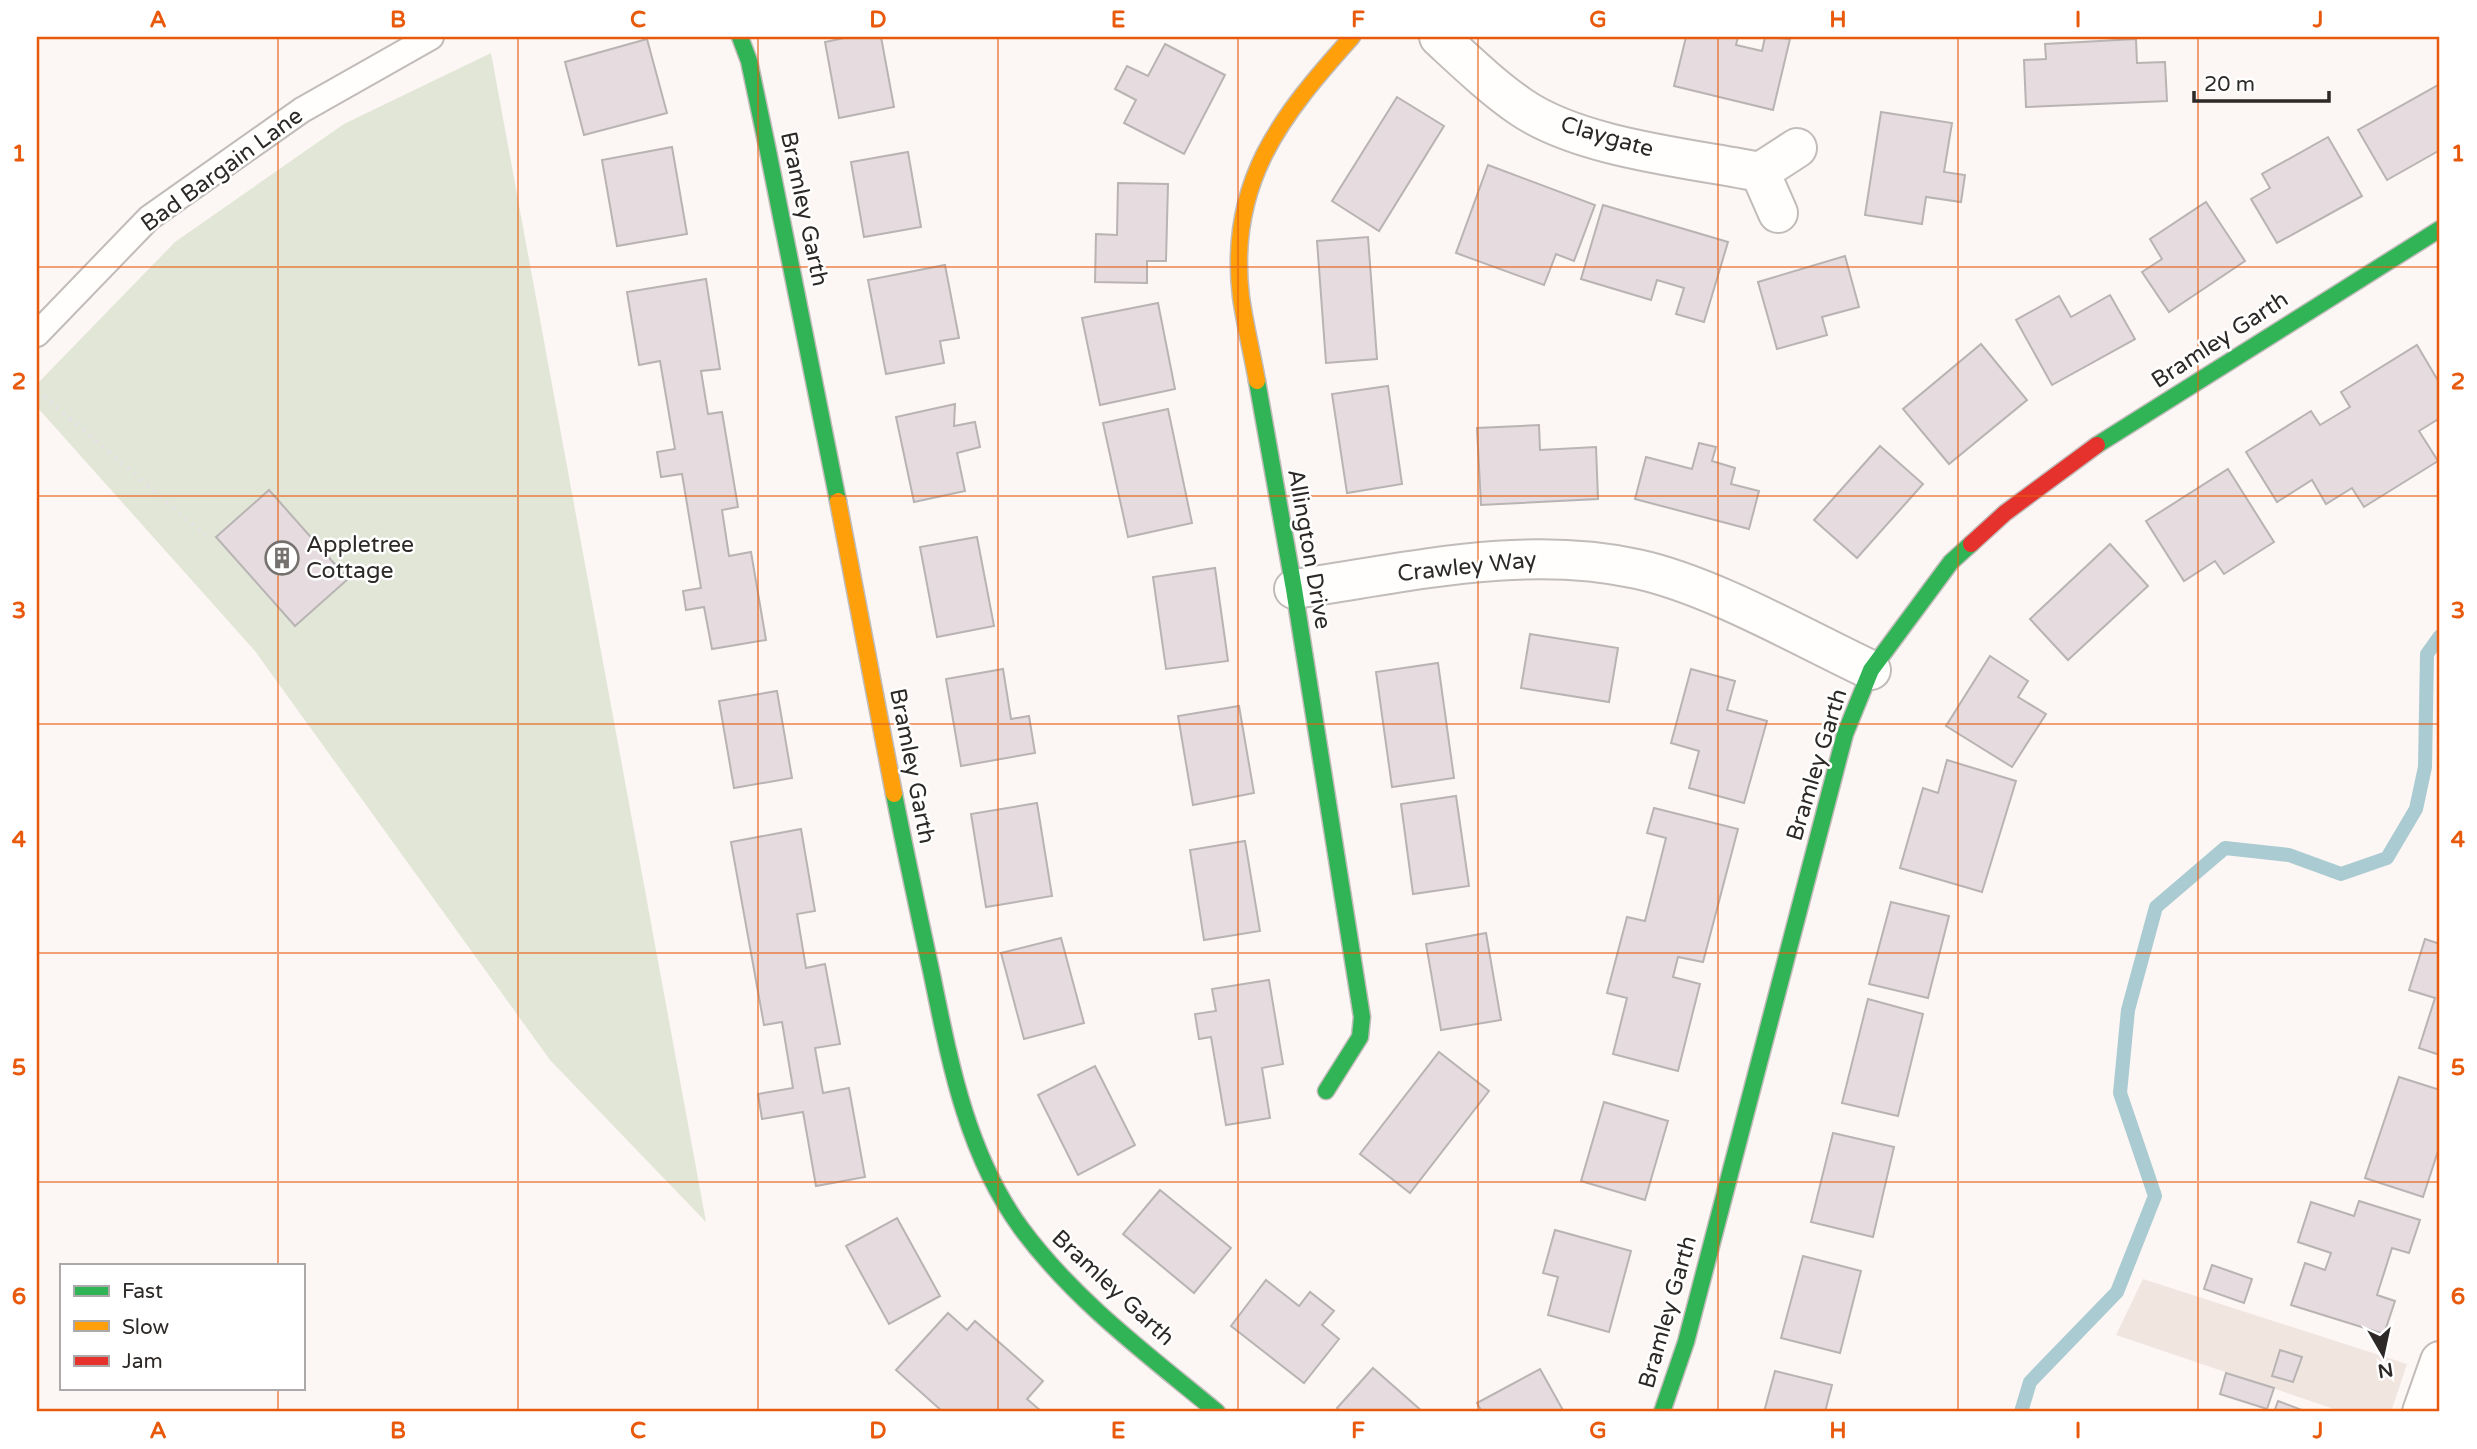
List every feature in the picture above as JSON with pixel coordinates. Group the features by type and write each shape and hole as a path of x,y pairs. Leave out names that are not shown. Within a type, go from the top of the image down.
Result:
{"street":[{"name":"Bramley Garth","path":"740,37 749,61 784,223 900,825 943,1029 974,1136 998,1191 1027,1238 1054,1269 1217,1412"},
{"name":"Allington Drive","path":"1326,1091 1360,1037 1362,1017 1293,589 1241,295 1239,247 1247,196 1262,149 1296,99 1352,37"},
{"name":"Claygate","path":"1439,37 1522,108 1575,133 1760,172"},
{"path":"1778,213 1760,172 1797,148"},
{"name":"Bramley Garth","path":"1662,1412 1686,1342 1845,734 1871,670 1951,562 2005,513 2091,449 2440,229"},
{"name":"Crawley Way","path":"1293,589 1504,558 1574,559 1638,569 1684,583 1871,670"},
{"path":"2422,1412 2440,1360"}],"lane":[{"name":"Bad Bargain Lane","path":"37,334 149,218 303,110 431,37"}],"path":[{"path":"37,390 206,536"}],"shaded area":[{"path":"2143,1279 2407,1364 2391,1412 2343,1412 2116,1335"}],"green space":[{"path":"491,53 706,1222 550,1060 255,651 37,407 37,384 175,242 344,124"}],"building":[{"path":"849,37 881,37 894,107 839,118 825,42"},
{"path":"1686,37 1738,37 1736,45 1762,51 1765,37 1790,39 1773,110 1674,86"},
{"path":"647,39 667,113 584,135 565,62"},
{"path":"2136,39 2137,63 2165,62 2167,101 2026,107 2024,60 2046,59 2045,44"},
{"path":"1165,44 1225,75 1184,154 1124,123 1136,100 1115,89 1127,66 1148,76"},
{"path":"2440,84 2440,150 2387,180 2358,130"},
{"path":"1397,97 1444,126 1379,231 1332,201"},
{"path":"1881,112 1952,123 1944,172 1965,175 1961,202 1926,197 1922,224 1865,215"},
{"path":"2328,137 2362,196 2277,243 2251,199 2270,188 2262,174"},
{"path":"672,147 687,234 617,246 602,160"},
{"path":"908,152 921,227 864,237 851,162"},
{"path":"1488,165 1595,205 1574,261 1556,254 1544,285 1456,253"},
{"path":"1118,183 1168,184 1166,261 1147,261 1147,283 1095,282 1096,234 1117,235"},
{"path":"2206,202 2245,261 2169,312 2142,272 2162,259 2150,239"},
{"path":"1603,205 1728,242 1704,322 1676,314 1684,288 1657,280 1651,300 1581,279"},
{"path":"1368,237 1377,359 1326,363 1317,241"},
{"path":"1845,256 1859,307 1822,317 1827,335 1777,349 1758,282"},
{"path":"945,265 959,338 940,341 944,363 886,374 868,280"},
{"path":"706,279 720,369 701,371 708,414 722,412 738,507 722,510 729,556 751,552 766,640 712,649 704,607 686,610 683,591 701,588 682,474 661,477 657,452 675,449 660,361 639,365 627,292"},
{"path":"2110,295 2135,339 2052,385 2016,320 2059,296 2071,317"},
{"path":"1158,303 1175,389 1100,405 1082,318"},
{"path":"1981,344 2027,400 1949,464 1903,409"},
{"path":"2417,345 2440,384 2440,418 2419,431 2438,461 2364,507 2352,488 2326,504 2312,480 2277,502 2246,452 2311,411 2320,425 2350,407 2341,392"},
{"path":"1388,386 1402,484 1347,493 1332,394"},
{"path":"955,404 954,426 975,422 980,447 957,453 965,491 914,502 896,417"},
{"path":"1168,409 1192,523 1128,537 1103,423"},
{"path":"1539,425 1540,450 1596,447 1598,499 1481,505 1477,428"},
{"path":"1699,443 1716,447 1712,461 1735,468 1731,484 1759,491 1749,529 1635,499 1646,457 1692,469"},
{"path":"1880,446 1923,484 1857,558 1814,520"},
{"path":"2228,469 2274,542 2224,574 2215,561 2184,581 2146,521"},
{"name":"Appletree Cottage","path":"269,490 348,579 295,626 216,537"},
{"path":"977,537 994,626 937,637 920,547"},
{"path":"2110,544 2148,586 2068,660 2030,619"},
{"path":"1215,568 1228,661 1166,669 1153,577"},
{"path":"1530,634 1618,648 1609,702 1521,688"},
{"path":"1990,656 2028,681 2018,697 2046,714 2012,767 1946,726"},
{"path":"1438,663 1454,778 1392,787 1376,672"},
{"path":"1003,669 1011,719 1029,716 1035,753 961,766 946,679"},
{"path":"1691,669 1735,681 1727,710 1767,721 1744,803 1689,788 1699,751 1671,743"},
{"path":"777,691 792,778 734,788 719,701"},
{"path":"1239,706 1254,793 1193,805 1178,716"},
{"path":"1947,760 2016,781 1982,892 1900,868 1923,788 1938,793"},
{"path":"1456,796 1469,886 1413,894 1401,804"},
{"path":"1037,803 1052,896 986,907 971,814"},
{"path":"1654,808 1738,829 1703,962 1678,957 1673,977 1700,984 1678,1071 1613,1054 1627,998 1607,993 1627,917 1645,921 1666,838 1647,833"},
{"path":"801,829 815,911 797,914 806,968 825,964 840,1044 815,1048 823,1093 849,1088 865,1177 816,1186 803,1112 762,1119 758,1094 793,1088 782,1022 764,1025 731,842"},
{"path":"1245,841 1260,931 1204,940 1190,850"},
{"path":"1891,902 1949,916 1928,998 1869,984"},
{"path":"1486,933 1501,1020 1441,1030 1426,944"},
{"path":"1061,938 1084,1023 1024,1039 1001,953"},
{"path":"2425,939 2440,944 2440,1055 2419,1048 2435,998 2409,990"},
{"path":"1269,980 1283,1064 1262,1068 1270,1118 1226,1125 1211,1037 1199,1039 1195,1014 1216,1011 1212,989"},
{"path":"1868,999 1923,1014 1898,1116 1842,1103"},
{"path":"1439,1052 1489,1091 1410,1193 1360,1154"},
{"path":"1095,1066 1135,1145 1078,1175 1038,1095"},
{"path":"2399,1077 2440,1090 2440,1145 2423,1197 2365,1178"},
{"path":"1604,1102 1668,1121 1645,1200 1581,1181"},
{"path":"1833,1133 1894,1147 1873,1237 1811,1222"},
{"path":"1160,1190 1231,1248 1194,1293 1123,1234"},
{"path":"2359,1201 2420,1220 2409,1253 2392,1248 2377,1295 2395,1301 2384,1334 2291,1305 2305,1263 2325,1270 2331,1253 2298,1242 2311,1202 2354,1216"},
{"path":"897,1218 940,1296 889,1324 846,1246"},
{"path":"1555,1230 1631,1251 1609,1332 1548,1315 1558,1277 1543,1273"},
{"path":"1803,1256 1861,1271 1840,1353 1781,1338"},
{"path":"2212,1265 2252,1279 2244,1303 2204,1289"},
{"path":"1266,1280 1299,1306 1310,1292 1334,1311 1322,1325 1339,1339 1304,1383 1231,1326"},
{"path":"948,1313 967,1330 975,1321 1043,1381 1027,1399 1042,1412 943,1412 896,1370"},
{"path":"2280,1350 2302,1357 2293,1382 2272,1376"},
{"path":"1373,1368 1423,1412 1341,1412 1337,1408"},
{"path":"1540,1369 1564,1412 1482,1412 1477,1403"},
{"path":"1775,1371 1832,1385 1825,1412 1764,1412"},
{"path":"2226,1373 2274,1388 2267,1409 2220,1394"},
{"path":"2278,1401 2307,1412 2274,1412"}],"waterway":[{"path":"2021,1412 2030,1382 2117,1292 2155,1196 2120,1093 2128,1010 2156,907 2225,848 2289,855 2341,874 2387,858 2416,809 2425,767 2427,654 2440,636"}],"traffic: fast":[{"path":"740,37 749,61 838,501"},
{"path":"2097,445 2440,229"},
{"path":"1257,381 1294,589 1362,1017 1360,1037 1326,1091"},
{"path":"1662,1412 1686,1342 1845,734 1871,670 1951,562 1971,544"},
{"path":"894,794 954,1074 974,1139 1002,1199 1042,1254 1088,1303 1217,1412"}],"traffic: slow":[{"path":"1257,381 1241,297 1239,256 1242,219 1251,185 1282,124 1352,37"},
{"path":"838,501 894,794"}],"traffic: jam":[{"path":"1971,544 2005,513 2097,445"}],"place":[{"name":"Appletree Cottage","path":"282,558"}]}
